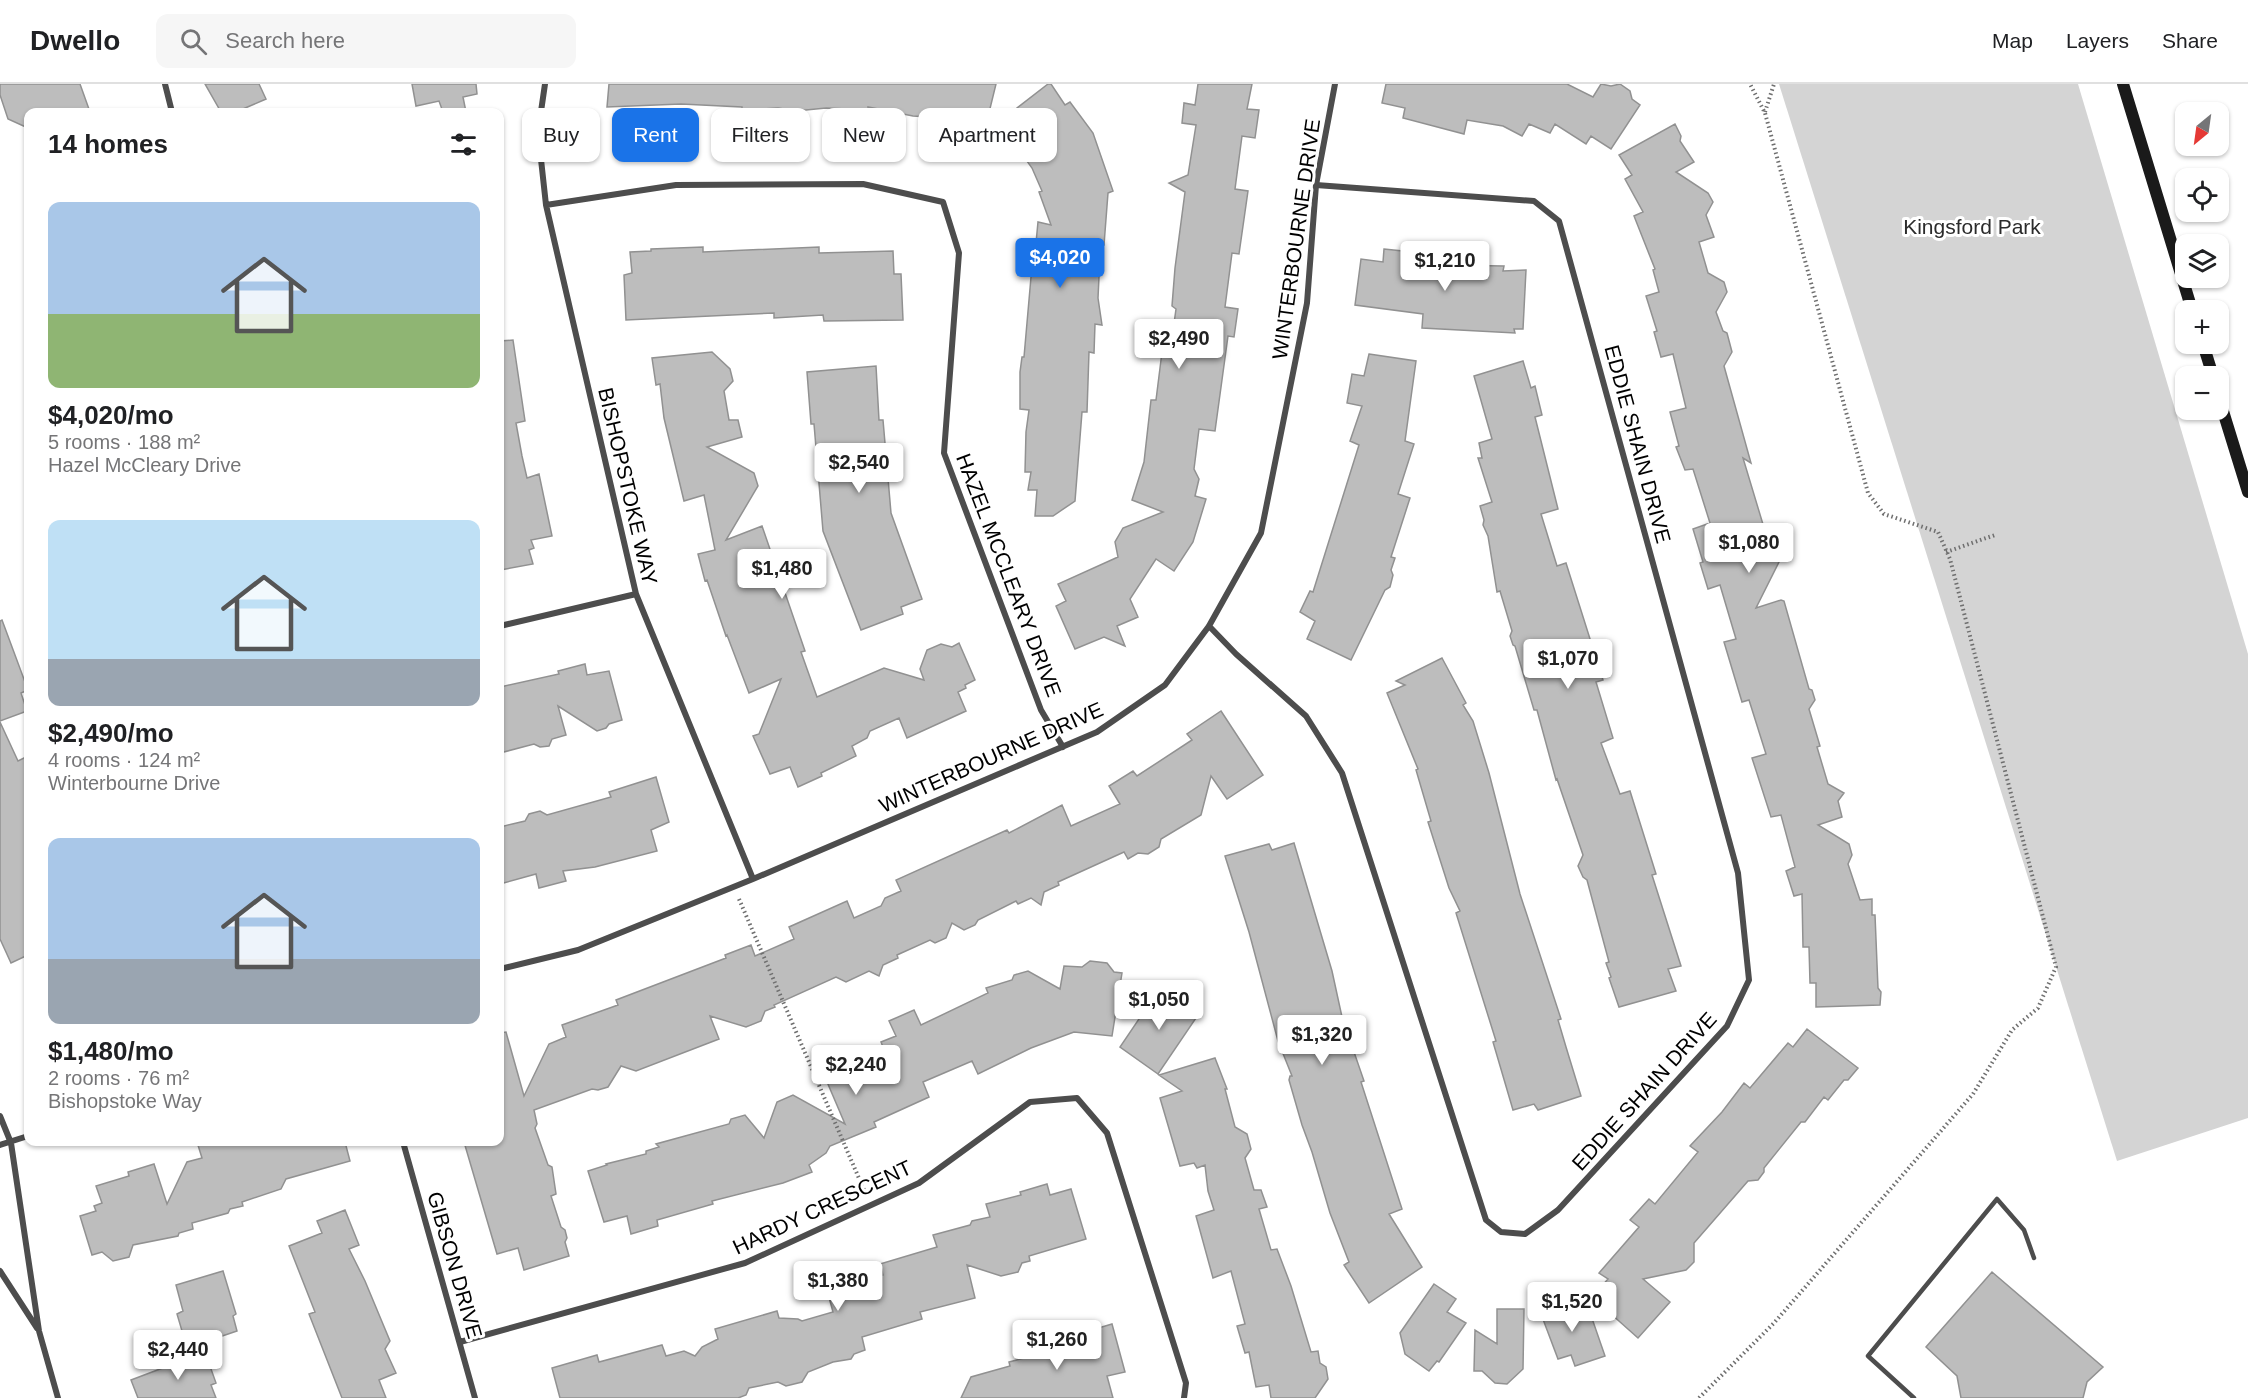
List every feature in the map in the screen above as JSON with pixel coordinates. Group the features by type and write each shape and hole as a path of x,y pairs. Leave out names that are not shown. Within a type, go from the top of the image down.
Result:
{"street":[{"path":"165,84 171,108"},
{"name":"BISHOPSTOKE WAY","path":"545,84 538,132 546,205 636,594 753,879"},
{"name":"WINTERBOURNE DRIVE","path":"504,968 578,950 734,887 1063,747 1097,732 1165,685 1209,626 1261,533 1308,303 1316,185 1335,84"},
{"path":"2123,84 2189,300"},
{"name":"HAZEL MCCLEARY DRIVE","path":"546,205 676,185 863,184 943,202 959,253 944,453 1041,710 1063,747"},
{"name":"EDDIE SHAIN DRIVE","path":"1209,626 1236,654 1306,716 1342,773 1486,1220 1501,1232 1525,1234 1558,1210 1727,1026 1749,980 1738,873 1559,221 1534,201 1316,185"},
{"path":"2226,420 2248,492"},
{"path":"504,625 636,594"},
{"name":"HARDY CRESCENT","path":"460,1342 745,1263 919,1183 1030,1102 1077,1098 1107,1133 1186,1383 1184,1398"},
{"path":"0,1116 11,1143 39,1331 58,1398"},
{"path":"0,1145 24,1138"},
{"name":"GIBSON DRIVE","path":"404,1146 476,1398"},
{"path":"0,1271 39,1331"}],"lane":[{"path":"1914,1398 1868,1356 1997,1199 2024,1230 2034,1258"}],"path":[{"path":"1699,1398 1774,1323 1973,1094 2012,1030 2038,1008 2056,967 1946,552 1938,532 1884,514 1868,493 1765,113 1750,84"},
{"path":"1765,113 1774,84"},
{"path":"1946,552 1995,535"},
{"path":"734,887 870,1205"}],"green space":[{"name":"Kingsford Park","path":"1779,84 2078,84 2175,409 2175,420 2178,420 2248,654 2248,1118 2117,1161"}],"building":[{"path":"0,84 80,84 89,108 24,108 24,126 8,119 0,95"},
{"path":"205,84 259,84 266,99 245,108 219,108"},
{"path":"412,84 476,84 477,94 463,97 465,108 442,108 439,101 416,106"},
{"path":"609,84 996,84 990,108 918,108 918,116 906,115 906,108 810,110 681,104 607,107"},
{"path":"1051,84 1065,105 1070,102 1093,133 1113,191 1108,193 1104,245 1101,245 1098,298 1102,325 1095,324 1094,353 1089,352 1087,412 1082,412 1075,501 1053,516 1035,516 1037,490 1028,490 1031,472 1025,472 1029,410 1020,409 1020,372 1022,357 1024,357 1034,243 1036,243 1038,222 1051,225 1039,192 1042,191 1028,162 1057,162 1057,108 1017,108"},
{"path":"1198,84 1252,84 1247,109 1259,110 1255,138 1242,136 1235,189 1248,191 1239,254 1232,253 1225,307 1238,309 1234,337 1228,336 1215,431 1199,429 1194,469 1199,479 1195,496 1206,499 1193,542 1174,571 1156,559 1130,599 1138,617 1117,626 1125,646 1104,637 1075,649 1056,606 1066,601 1058,584 1118,557 1115,542 1123,528 1163,512 1132,500 1144,462 1151,400 1156,400 1163,344 1171,345 1176,309 1172,306 1175,268 1185,192 1169,183 1188,175 1196,125 1182,123 1184,103 1195,105"},
{"path":"1386,84 1567,84 1593,97 1601,84 1611,86 1620,84 1630,91 1632,99 1640,105 1611,149 1591,136 1586,144 1555,124 1550,133 1529,124 1522,136 1503,126 1467,120 1464,134 1403,118 1405,108 1382,103"},
{"path":"1675,124 1681,136 1680,141 1694,162 1676,172 1708,193 1713,202 1706,215 1714,237 1699,242 1708,273 1724,282 1727,292 1716,312 1723,331 1727,333 1732,352 1724,366 1751,463 1743,458 1768,541 1778,548 1781,558 1756,608 1784,601 1809,689 1812,690 1815,700 1809,709 1828,784 1844,793 1838,801 1842,817 1818,825 1849,844 1852,855 1848,864 1860,900 1872,899 1872,915 1875,915 1878,988 1881,992 1880,1005 1816,1007 1816,983 1810,983 1809,947 1803,947 1802,894 1794,896 1786,871 1795,867 1781,815 1771,817 1752,758 1766,754 1749,700 1742,702 1724,642 1736,639 1720,585 1708,589 1700,563 1703,562 1693,529 1710,523 1693,469 1685,470 1676,447 1679,446 1670,412 1686,408 1673,354 1661,357 1654,332 1657,331 1646,296 1659,292 1653,270 1655,269 1634,216 1643,212 1625,179 1632,175 1619,155"},
{"path":"703,247 703,252 819,247 819,253 893,251 894,274 901,274 903,320 824,321 823,315 774,318 774,313 626,320 624,275 632,273 630,252"},
{"path":"1384,249 1412,252 1412,256 1448,259 1447,265 1504,266 1503,271 1526,270 1523,329 1514,329 1515,333 1422,328 1423,314 1355,305 1361,259 1383,262"},
{"path":"513,340 525,421 516,423 527,478 539,474 552,536 531,540 534,548 529,550 533,564 504,569 504,341"},
{"path":"712,352 730,369 733,381 724,391 729,420 738,420 742,437 707,447 754,473 758,486 726,540 762,526 805,651 801,652 817,697 884,668 924,680 920,669 927,650 941,644 952,647 959,643 975,680 958,692 966,711 907,738 899,718 870,731 867,738 852,746 856,756 798,787 790,767 770,774 753,736 759,734 781,679 749,693 707,580 705,581 698,554 715,550 704,495 684,501 664,418 660,384 656,385 652,358"},
{"path":"1369,354 1416,361 1405,441 1414,444 1398,494 1410,498 1391,557 1395,558 1391,570 1393,575 1390,587 1385,590 1351,660 1307,639 1315,621 1300,612 1310,591 1313,592 1359,445 1350,441 1362,406 1347,403 1352,374 1364,376"},
{"path":"1523,361 1531,388 1535,386 1542,415 1535,417 1558,509 1541,514 1557,566 1566,563 1603,680 1596,682 1613,738 1601,743 1620,794 1630,791 1656,874 1652,875 1681,966 1668,969 1676,991 1619,1007 1609,978 1611,977 1606,963 1609,962 1587,880 1578,866 1583,855 1556,780 1537,710 1534,710 1510,636 1512,631 1500,591 1497,592 1488,536 1483,525 1480,506 1492,502 1478,458 1482,458 1479,443 1492,439 1474,376"},
{"path":"876,366 879,420 883,420 891,513 922,599 901,607 903,614 861,630 823,531 807,372"},
{"path":"2,620 24,679 24,692 21,693 24,712 0,721 0,621"},
{"path":"1442,658 1466,703 1463,705 1473,721 1489,773 1520,894 1561,1019 1558,1020 1581,1096 1538,1110 1534,1104 1513,1110 1493,1042 1496,1041 1456,913 1460,911 1449,888 1428,822 1431,821 1416,770 1418,769 1387,693 1405,685 1396,681"},
{"path":"585,664 587,675 609,671 622,720 597,731 558,706 566,735 552,739 549,746 540,747 534,744 504,752 504,686 559,674 558,671"},
{"path":"1221,711 1263,775 1227,799 1211,776 1201,815 1161,839 1159,847 1148,854 1138,853 1128,859 1124,852 1058,882 1059,885 1044,892 1041,905 1031,898 1018,904 1016,901 978,920 975,925 964,930 952,923 946,938 935,943 930,940 897,955 898,958 883,965 879,976 869,971 846,982 836,977 774,1005 775,1007 765,1011 761,1021 746,1027 710,1016 719,1039 636,1071 621,1066 608,1087 592,1089 534,1110 537,1124 535,1128 548,1165 552,1167 556,1194 551,1196 561,1227 565,1230 567,1238 565,1242 569,1256 524,1270 518,1248 497,1254 465,1146 504,1146 504,1032 506,1032 524,1096 549,1044 566,1037 562,1025 618,1005 616,1000 726,958 725,955 751,945 755,956 794,939 789,927 847,901 854,918 881,906 885,898 901,891 896,880 1007,830 1009,833 1062,805 1071,826 1120,804 1109,786 1133,771 1137,776 1192,740 1187,734"},
{"path":"0,722 18,761 24,758 24,957 11,963 0,939"},
{"path":"656,777 669,822 651,830 657,851 595,867 563,871 566,881 539,888 536,874 504,883 504,826 525,821 529,814 540,811 547,815 611,797 609,792"},
{"path":"1294,843 1332,971 1342,1017 1364,1081 1361,1082 1402,1209 1389,1214 1422,1267 1369,1303 1344,1265 1349,1262 1330,1213 1302,1125 1289,1080 1292,1076 1278,1041 1249,932 1225,856 1269,844 1272,850"},
{"path":"1090,961 1107,963 1114,972 1122,973 1112,1036 1074,1032 1031,1048 978,1074 972,1061 923,1082 929,1097 874,1122 876,1127 830,1146 826,1153 809,1165 812,1172 783,1183 712,1201 713,1204 657,1220 658,1226 631,1234 627,1216 604,1222 588,1171 646,1154 646,1151 659,1147 656,1144 729,1124 731,1119 745,1115 764,1138 777,1102 793,1095 845,1124 822,1070 839,1062 843,1065 883,1047 881,1042 896,1036 889,1021 914,1010 921,1025 988,993 986,988 1012,980 1014,975 1028,971 1060,989 1064,966 1082,967"},
{"path":"1160,988 1198,1015 1158,1074 1120,1047"},
{"path":"1807,1029 1858,1068 1848,1080 1844,1080 1828,1100 1824,1097 1764,1168 1758,1180 1748,1181 1694,1243 1694,1262 1686,1270 1643,1279 1670,1302 1638,1338 1592,1297 1608,1279 1599,1273 1639,1227 1630,1220 1649,1199 1655,1204 1698,1152 1690,1146 1722,1112 1744,1083 1750,1088 1788,1043 1793,1047"},
{"path":"1215,1058 1227,1089 1225,1089 1235,1127 1247,1134 1251,1149 1245,1158 1254,1190 1261,1190 1267,1207 1259,1209 1271,1250 1277,1249 1311,1352 1318,1351 1320,1363 1326,1367 1328,1379 1315,1398 1271,1398 1269,1385 1256,1387 1249,1352 1245,1353 1237,1326 1245,1324 1231,1271 1213,1278 1196,1216 1214,1210 1208,1191 1205,1165 1197,1168 1194,1163 1180,1166 1160,1098 1182,1091 1159,1075"},
{"path":"198,1146 346,1146 350,1161 286,1179 281,1189 242,1202 243,1206 230,1209 228,1213 192,1223 193,1229 179,1233 178,1236 133,1245 129,1257 113,1261 102,1252 92,1255 80,1216 96,1211 94,1206 102,1203 96,1186 129,1176 128,1172 154,1164 167,1204 187,1162 202,1158"},
{"path":"1047,1184 1050,1195 1071,1189 1086,1239 1029,1256 1030,1261 1022,1263 1018,1272 1001,1276 967,1265 975,1298 920,1312 922,1319 862,1337 865,1350 854,1354 851,1359 833,1362 808,1372 802,1382 786,1386 778,1382 749,1388 746,1395 738,1398 560,1398 552,1368 597,1355 599,1362 662,1345 666,1356 684,1351 695,1356 702,1347 718,1339 715,1329 777,1311 779,1318 802,1321 833,1312 827,1290 883,1275 880,1264 937,1247 933,1235 990,1217 986,1204 1021,1195 1020,1192"},
{"path":"345,1210 359,1245 349,1249 390,1341 385,1349 396,1373 379,1380 386,1398 342,1398 309,1314 315,1312 289,1246 322,1233 317,1221"},
{"path":"223,1271 236,1314 233,1316 237,1331 187,1348 177,1314 183,1311 176,1285"},
{"path":"1992,1272 2103,1367 2087,1382 2083,1398 1961,1398 1957,1376 1926,1347"},
{"path":"1434,1284 1456,1299 1447,1312 1466,1323 1439,1362 1437,1361 1429,1371 1405,1354 1400,1333"},
{"path":"1563,1297 1571,1322 1587,1304 1605,1356 1575,1366 1571,1355 1558,1359 1538,1306"},
{"path":"1497,1309 1524,1309 1523,1369 1507,1384 1495,1383 1482,1371 1474,1371 1475,1330 1497,1344"},
{"path":"1112,1324 1125,1372 1107,1376 1113,1398 961,1398 971,1377 1010,1366 1009,1362 1024,1358 1025,1354 1036,1351 1040,1353 1067,1345 1065,1338"},
{"path":"205,1352 216,1383 211,1385 216,1398 138,1398 131,1380"}]}
